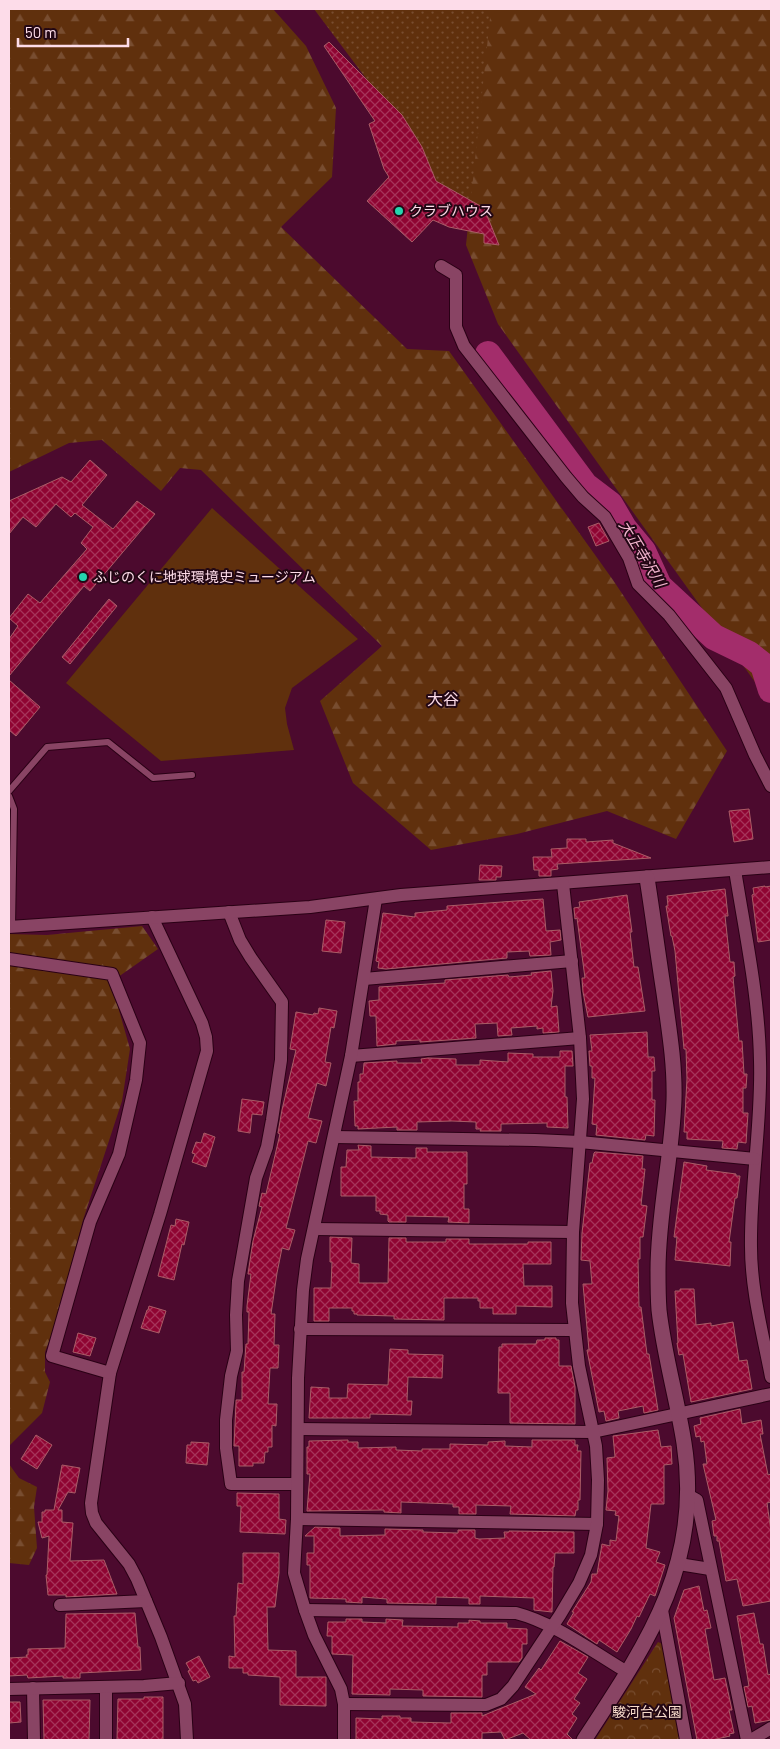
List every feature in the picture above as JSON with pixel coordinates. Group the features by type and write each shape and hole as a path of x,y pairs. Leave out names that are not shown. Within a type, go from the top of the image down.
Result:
{"street":[{"path":"441,266 456,275 456,327 464,346 566,477 583,497 605,517 629,558 638,584 673,620 726,688 755,755 771,786"},
{"path":"10,927 333,905 401,895 647,878 771,867"},
{"path":"735,870 755,1001 760,1061 760,1094 751,1246 753,1284 771,1377"},
{"path":"585,1740 645,1645 662,1610 679,1564 688,1495 688,1469 662,1332 659,1294 660,1241 674,1100 673,1058 647,878"},
{"path":"344,1704 486,1705 501,1698 513,1686 552,1627 579,1583 591,1555 597,1524 598,1480 593,1432 580,1375 574,1330 572,1269 583,1099 580,1038 563,884"},
{"path":"344,1740 344,1704 341,1689 320,1648 305,1610 294,1573 297,1519 300,1328 303,1290 351,1056 376,899"},
{"path":"229,912 240,940 282,1002 281,1060 272,1120 267,1147 256,1178 238,1281 236,1315 237,1351 231,1376 226,1420 226,1448 230,1484 297,1484"},
{"path":"152,917 202,1023 207,1050 160,1214 110,1373 91,1503 96,1523 129,1564 146,1601 179,1683 185,1704 187,1740"},
{"path":"9,959 112,974 140,1043 136,1080 119,1154 90,1222 52,1356 110,1373"},
{"path":"364,979 572,961"},
{"path":"351,1056 580,1038"},
{"path":"334,1137 580,1142 755,1159"},
{"path":"314,1229 573,1232"},
{"path":"300,1328 574,1330"},
{"path":"298,1429 593,1432 771,1394"},
{"path":"688,1495 697,1500 747,1740"},
{"path":"297,1519 597,1524"},
{"path":"679,1564 710,1569"},
{"path":"60,1605 146,1601"},
{"path":"305,1610 516,1612 552,1627 627,1672"},
{"path":"662,1610 686,1740"},
{"path":"9,1689 179,1683"},
{"path":"106,1687 106,1740"},
{"path":"33,1688 34,1740"},
{"path":"751,1740 771,1728"}],"lane":[{"path":"9,791 46,747 99,742 108,742 153,778 192,776"},
{"path":"9,796 14,809 10,927"}],"green space":[{"path":"9,9 273,9 306,46 336,108 332,177 281,227 407,349 449,351 613,580 727,751 676,839 607,811 517,834 431,850 353,783 320,701 382,646 201,470 180,468 161,491 102,440 69,443 9,472"},
{"path":"314,9 536,9 484,208 436,181 371,85"},
{"path":"491,9 771,9 771,698 760,689 498,324 466,245"},
{"path":"212,508 358,639 292,688 285,708 294,750 161,761 66,683"},
{"path":"142,926 158,949 111,982 130,1049 122,1101 83,1220 58,1318 45,1352 45,1372 50,1382 42,1413 9,1446 9,934 47,935"},
{"path":"9,1464 19,1478 37,1487 34,1507 37,1548 29,1565 9,1563"},
{"name":"駿河台公園","path":"658,1642 665,1645 682,1740 595,1740"}],"building":[{"path":"329,42 402,115 422,147 436,181 484,208 499,245 484,243 484,234 449,227 433,220 412,242 367,201 389,177 384,169 369,124 375,121 324,46"},
{"name":"ふじのくに地球環境史ミュージアム","path":"90,460 107,475 82,505 113,529 137,501 155,514 90,591 84,586 9,676 9,639 18,626 9,618 28,594 40,603 87,549 81,543 93,527 75,513 71,517 56,504 36,527 23,517 9,534 9,501 62,477 71,482"},
{"path":"599,523 609,541 596,546 588,527"},
{"path":"109,599 117,606 70,664 62,657"},
{"path":"9,680 40,707 16,736 9,730"},
{"path":"749,809 753,839 734,842 729,811"},
{"path":"567,839 586,839 586,842 613,840 613,843 651,858 557,864 558,869 551,870 551,876 539,876 539,870 534,870 533,857 552,857 551,849 567,848"},
{"path":"480,865 502,866 501,877 496,877 496,880 479,880"},
{"path":"771,886 771,940 758,942 752,895 754,894 753,888"},
{"path":"725,889 728,916 725,916 730,962 734,962 735,976 733,977 739,1041 742,1041 744,1074 747,1074 746,1088 743,1088 743,1113 748,1113 746,1143 738,1142 737,1149 722,1148 723,1141 687,1139 687,1132 684,1132 687,1079 686,1049 684,1049 675,951 666,906 668,906 667,896"},
{"path":"627,895 634,967 638,967 645,1011 588,1017 583,992 582,978 585,978 574,908 580,907 579,902"},
{"path":"543,899 546,931 560,930 561,940 550,942 551,955 530,956 529,951 507,952 507,958 386,969 378,968 379,962 376,961 383,913 415,917 415,913 447,910 447,906"},
{"path":"326,920 345,922 341,953 322,951"},
{"path":"551,971 553,991 551,1007 557,1006 559,1032 543,1033 543,1028 537,1029 537,1026 511,1028 512,1035 498,1036 497,1023 475,1024 476,1038 420,1042 420,1040 396,1041 396,1044 377,1046 376,1016 370,1016 369,1001 379,1000 379,987 445,983 445,980 508,975 509,977 532,975 531,973"},
{"path":"319,1008 337,1011 334,1028 331,1027 325,1062 331,1063 326,1086 317,1083 308,1118 322,1121 316,1143 308,1141 286,1228 295,1230 289,1250 282,1248 277,1273 271,1314 275,1314 274,1345 279,1345 278,1368 270,1368 268,1404 277,1404 276,1426 272,1425 272,1447 268,1447 268,1452 265,1452 264,1463 253,1463 253,1466 239,1466 239,1446 234,1446 236,1400 242,1400 242,1372 244,1372 246,1344 248,1344 249,1312 247,1312 247,1306 251,1274 248,1274 253,1241 262,1207 259,1206 262,1193 266,1194 280,1134 278,1133 282,1110 296,1050 290,1049 296,1012 313,1015 314,1013 318,1014"},
{"path":"647,1032 648,1057 654,1057 655,1071 652,1071 652,1100 655,1100 654,1136 646,1135 645,1140 596,1135 597,1125 592,1124 595,1078 592,1078 592,1066 590,1066 589,1051 592,1051 590,1035"},
{"path":"560,1051 572,1051 573,1066 565,1066 568,1128 547,1127 547,1123 501,1124 501,1131 480,1131 481,1129 476,1129 476,1122 452,1121 417,1122 417,1130 397,1130 397,1127 358,1129 358,1126 355,1126 354,1101 358,1101 358,1082 360,1082 360,1074 363,1074 364,1063 397,1061 397,1063 422,1063 421,1059 428,1058 456,1059 456,1065 480,1065 480,1060 508,1062 508,1053 533,1054 533,1057 560,1057"},
{"path":"242,1099 264,1102 262,1115 252,1114 250,1133 238,1131"},
{"path":"204,1133 215,1137 206,1167 192,1162 195,1154 192,1153 196,1142 201,1143"},
{"path":"358,1145 371,1146 371,1157 416,1158 416,1148 427,1148 427,1152 467,1152 467,1184 464,1184 464,1209 469,1209 469,1223 448,1222 449,1217 406,1216 406,1222 389,1222 388,1215 380,1214 380,1211 376,1211 376,1196 341,1196 341,1167 346,1167 347,1150 359,1150"},
{"path":"595,1152 643,1156 642,1169 645,1169 641,1205 647,1206 643,1237 640,1237 640,1259 638,1259 639,1307 641,1307 647,1354 649,1354 658,1410 644,1413 643,1406 618,1411 619,1418 606,1421 604,1411 599,1412 587,1350 589,1350 583,1284 592,1284 590,1261 581,1260 590,1163 592,1163"},
{"path":"684,1162 707,1166 706,1170 740,1176 729,1242 731,1242 730,1266 675,1260 677,1237 674,1237"},
{"path":"176,1219 189,1222 174,1280 158,1276 171,1225 175,1226"},
{"path":"330,1237 352,1238 351,1263 359,1264 359,1283 388,1283 389,1238 406,1238 406,1242 446,1242 446,1239 469,1239 469,1244 551,1242 551,1264 523,1264 524,1286 552,1286 552,1307 516,1306 516,1314 493,1314 493,1308 480,1308 478,1298 444,1298 444,1320 394,1319 394,1316 357,1315 354,1314 352,1308 329,1308 329,1321 314,1321 314,1288 331,1288 332,1262 330,1262"},
{"path":"680,1289 694,1289 696,1325 711,1323 711,1326 733,1322 739,1361 747,1360 752,1389 691,1402 683,1354 679,1355 677,1343 675,1291 680,1291"},
{"path":"149,1306 166,1311 159,1333 141,1328"},
{"path":"78,1333 96,1338 90,1356 73,1352"},
{"path":"545,1338 556,1338 556,1340 559,1340 559,1366 571,1366 575,1387 575,1424 510,1423 510,1393 498,1393 499,1347 502,1347 502,1344 536,1344 537,1340 545,1340"},
{"path":"390,1349 408,1350 408,1354 443,1355 442,1378 408,1377 407,1401 412,1401 411,1415 370,1414 370,1418 309,1418 311,1387 329,1388 329,1398 347,1398 348,1384 388,1385"},
{"path":"740,1409 742,1424 761,1420 763,1434 760,1434 768,1475 771,1474 771,1502 767,1503 771,1531 771,1601 743,1606 737,1579 726,1581 719,1541 717,1541 717,1536 714,1536 712,1521 716,1520 703,1464 707,1464 704,1441 701,1442 700,1436 696,1437 694,1426 701,1424 700,1418"},
{"path":"658,1430 661,1447 671,1446 672,1464 664,1465 664,1504 651,1504 646,1548 660,1552 656,1562 665,1565 655,1596 650,1594 639,1617 637,1616 617,1652 599,1640 597,1644 567,1624 574,1612 572,1612 591,1582 592,1574 597,1574 602,1544 610,1546 610,1540 616,1541 619,1516 615,1515 616,1511 606,1510 608,1491 607,1458 615,1457 613,1436"},
{"path":"36,1435 52,1445 37,1469 21,1459"},
{"path":"348,1440 348,1442 358,1442 358,1448 396,1447 396,1450 422,1451 422,1449 450,1449 450,1444 488,1445 488,1442 505,1441 505,1446 532,1447 532,1440 575,1440 575,1445 578,1445 577,1451 581,1451 578,1510 576,1510 575,1516 510,1514 511,1506 476,1505 476,1514 459,1514 459,1507 453,1507 453,1504 401,1502 401,1513 384,1512 384,1510 307,1511 310,1474 307,1474 307,1447 309,1447 309,1441"},
{"path":"191,1442 209,1443 207,1465 186,1463 187,1445 191,1445"},
{"path":"62,1465 80,1468 75,1493 68,1492 58,1510 62,1510 62,1522 73,1523 70,1561 104,1560 117,1594 66,1597 66,1595 48,1595 46,1575 49,1536 42,1538 38,1522 42,1522 42,1512 54,1510"},
{"path":"237,1493 279,1494 279,1519 286,1520 285,1534 240,1532 241,1506 237,1506"},
{"path":"315,1527 340,1528 340,1536 385,1535 385,1529 458,1533 458,1530 475,1530 475,1538 479,1539 505,1538 504,1532 509,1531 574,1532 574,1553 555,1553 552,1612 534,1610 534,1598 480,1596 480,1604 469,1604 469,1598 436,1597 436,1604 387,1603 387,1599 362,1597 362,1603 346,1602 346,1599 310,1598 310,1565 307,1565 307,1553 314,1553 314,1536 305,1536"},
{"path":"243,1553 279,1553 275,1607 267,1607 268,1650 296,1651 296,1677 326,1677 326,1706 280,1705 280,1677 248,1675 248,1673 243,1673 243,1668 229,1668 229,1656 235,1657 234,1616 236,1616 238,1583 243,1584"},
{"path":"699,1586 704,1611 707,1610 711,1628 705,1629 714,1680 725,1678 732,1710 729,1710 734,1733 729,1734 730,1736 712,1740 697,1740 674,1618 684,1590"},
{"path":"135,1613 141,1670 80,1673 80,1678 63,1678 63,1676 28,1678 27,1675 9,1676 9,1658 27,1657 28,1649 65,1648 66,1614"},
{"path":"754,1613 760,1644 763,1644 768,1675 771,1674 771,1720 755,1723 752,1706 748,1707 744,1687 749,1686 737,1616"},
{"path":"346,1619 362,1619 362,1622 386,1623 386,1619 403,1620 402,1626 458,1627 458,1623 469,1623 469,1620 480,1621 480,1623 507,1623 507,1628 527,1629 527,1644 522,1644 522,1658 519,1662 487,1662 487,1675 482,1675 482,1697 423,1696 423,1690 390,1689 390,1695 352,1694 353,1655 332,1654 332,1636 327,1636 328,1622 346,1622"},
{"path":"560,1641 588,1657 578,1673 587,1679 574,1699 580,1703 572,1714 577,1718 567,1734 573,1740 531,1740 523,1733 505,1740 501,1732 482,1733 482,1740 356,1740 356,1718 382,1719 382,1716 400,1716 400,1718 411,1718 411,1722 451,1723 451,1713 482,1713 482,1716 536,1694 525,1687 539,1668 541,1670"},
{"path":"199,1656 210,1677 198,1683 196,1680 193,1681 186,1663"},
{"path":"144,1697 163,1697 163,1740 117,1740 118,1699 144,1699"},
{"path":"43,1700 90,1700 89,1740 44,1740"},
{"path":"9,1702 20,1702 21,1722 9,1723"}],"waterway":[{"name":"大正寺沢川","path":"488,354 585,485 610,504 624,528 643,551 659,586 714,637 749,654 763,665 771,690"}],"place":[{"name":"クラブハウス","path":"399,211"},
{"name":"ふじのくに地球環境史ミュージアム","path":"83,577"}],"district":[{"name":"大谷","path":"443,699"}]}
